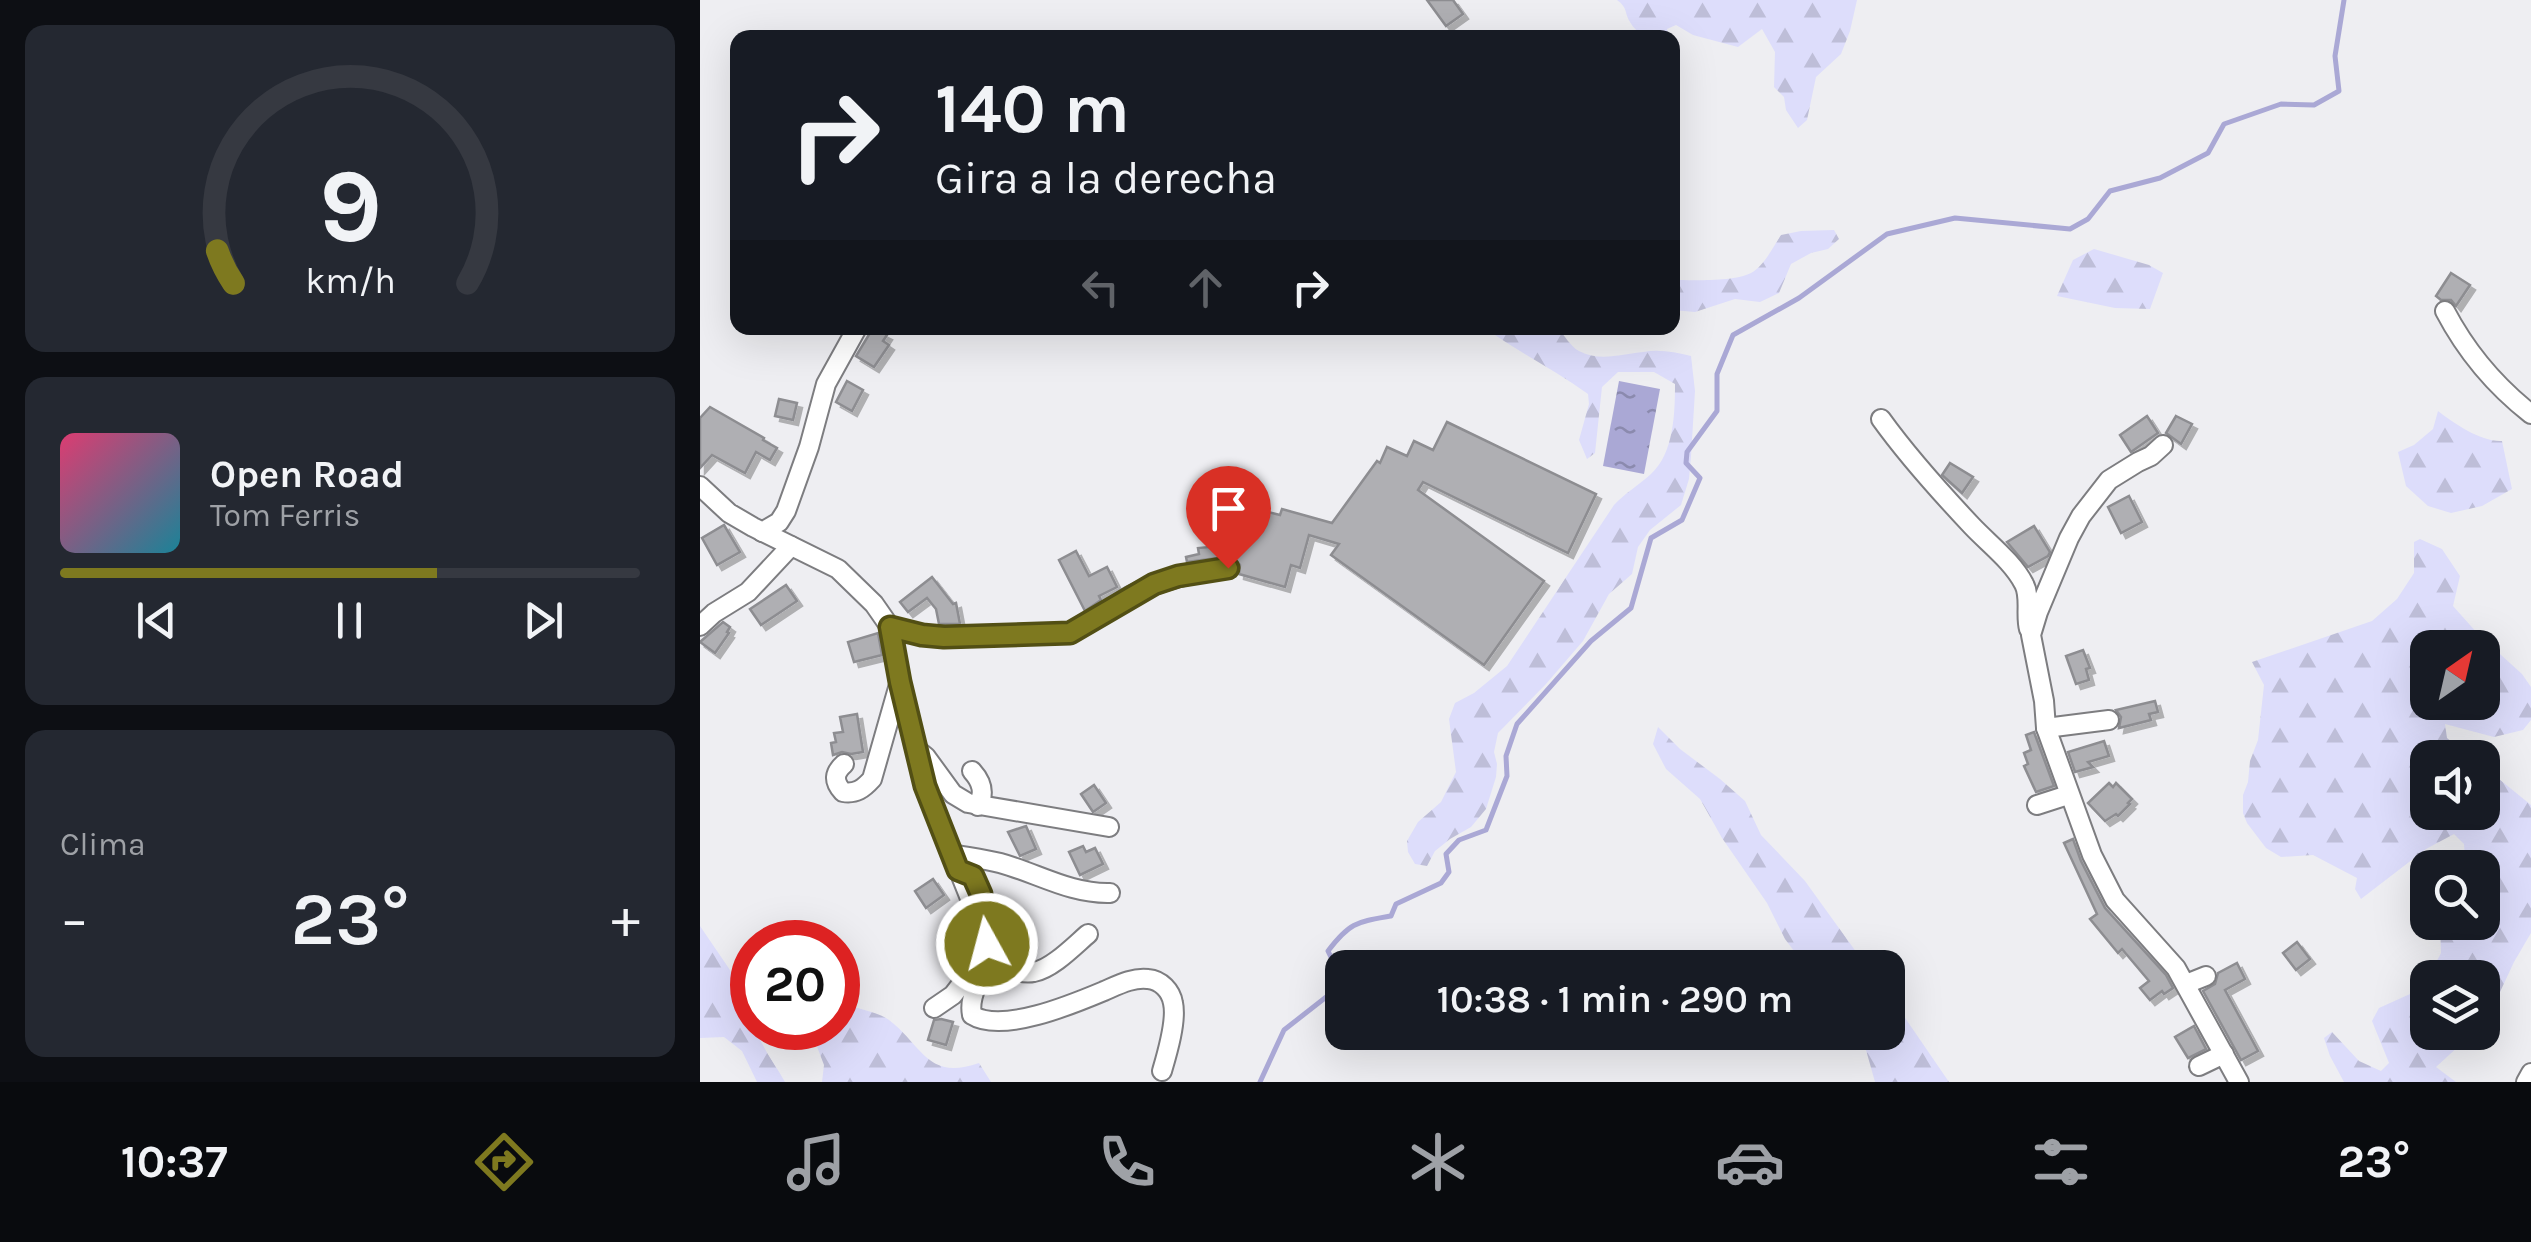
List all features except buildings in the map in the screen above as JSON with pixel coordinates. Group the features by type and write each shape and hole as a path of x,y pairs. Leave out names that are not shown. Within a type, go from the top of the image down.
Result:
{"street":[{"path":"2446,311 2474,360 2531,414"},
{"path":"762,532 779,522 786,512 826,384 852,335"},
{"path":"1882,419 1941,494 2016,572 2028,593 2026,611 2046,728 2092,855 2115,900 2186,984 2238,1082"},
{"path":"2031,635 2081,516 2109,480 2163,445"},
{"path":"700,486 729,513 844,574 890,627 929,798 971,902 970,965 952,995 934,1008"},
{"path":"700,626 748,592 791,546"},
{"path":"890,627 944,637 1070,633 1154,584 1228,568"},
{"path":"844,764 835,779 842,792 864,788 872,778 900,682"},
{"path":"2046,728 2109,720"},
{"path":"915,748 953,794 968,803 1108,827"},
{"path":"972,771 982,788 978,806"},
{"path":"2037,805 2068,795"},
{"path":"955,862 1000,863 1079,890 1110,893"},
{"path":"955,862 973,876 981,894 987,944 986,960 970,1004 972,1015 1000,1022 1058,1009 1128,981 1151,978 1167,988 1174,1005 1162,1072"},
{"path":"986,960 1034,972 1060,958 1088,934"},
{"path":"2186,984 2206,976"},
{"path":"2200,1066 2224,1054"},
{"path":"2526,1082 2531,1073"}],"green space":[{"path":"1617,0 1857,0 1841,54 1816,77 1807,120 1798,128 1786,110 1784,97 1774,87 1775,52 1762,29 1738,47 1693,35 1676,25 1667,30 1637,30"},
{"path":"1834,230 1839,239 1828,249 1791,264 1779,293 1760,302 1735,299 1695,312 1680,311 1680,280 1744,276 1760,266 1781,235"},
{"path":"2094,249 2163,273 2150,309 2115,308 2057,296 2073,260"},
{"path":"1496,335 1563,335 1576,349 1595,356 1655,351 1691,356 1695,391 1689,479 1681,505 1650,530 1638,547 1632,574 1609,594 1583,641 1498,733 1494,752 1496,777 1486,809 1471,827 1435,851 1427,866 1415,864 1407,841 1418,822 1441,802 1456,772 1449,719 1455,703 1507,666 1614,505 1651,474 1669,444 1675,384 1654,372 1618,372 1602,387 1595,453 1587,459 1579,440 1588,394"},
{"path":"2438,411 2477,435 2502,441 2512,489 2482,506 2451,513 2428,506 2406,486 2398,452 2433,429"},
{"path":"2420,539 2442,549 2460,576 2453,606 2474,630 2410,630 2410,720 2500,720 2500,654 2531,687 2531,720 2523,730 2494,737 2445,724 2450,740 2410,740 2410,830 2500,830 2500,780 2531,805 2531,933 2500,992 2500,960 2437,960 2441,940 2500,940 2500,850 2464,850 2454,834 2425,850 2410,850 2410,861 2361,899 2355,889 2357,878 2313,855 2281,857 2266,848 2243,813 2264,685 2252,662 2372,621 2397,599 2414,573 2414,542"},
{"path":"1658,727 1745,801 1761,835 1805,881 1855,950 1793,950 1700,799 1666,769 1653,744"},
{"path":"700,926 730,970 730,1042 724,1037 700,1038"},
{"path":"2410,994 2410,1050 2454,1050 2436,1067 2456,1082 2344,1082 2324,1038 2332,1032 2359,1061 2381,1071 2389,1063 2372,1021 2379,1008"},
{"path":"860,1008 884,1017 937,1064 948,1068 979,1063 991,1082 822,1082 824,1065 818,1050 860,1050"},
{"path":"1905,1018 1949,1082 1875,1082 1866,1050 1905,1050"},
{"path":"766,1050 785,1082 757,1082 742,1051"}],"water":[{"path":"1619,381 1660,389 1644,474 1603,466"}],"waterway":[{"path":"1260,1082 1284,1030 1339,987 1341,978 1328,951 1355,925 1391,916 1396,904 1441,883 1449,872 1446,854 1459,840 1486,830 1507,776 1506,756 1517,724 1591,641 1631,608 1651,538 1682,520 1700,478 1686,463 1687,452 1717,411 1717,374 1733,335 1799,298 1887,234 1955,218 2070,229 2088,219 2110,191 2160,178 2208,153 2224,124 2281,104 2314,105 2339,91 2335,56 2344,0"}],"route":[{"path":"987,944 981,894 973,876 958,870 925,786 890,627 944,637 1070,633 1154,584 1228,568"}]}
